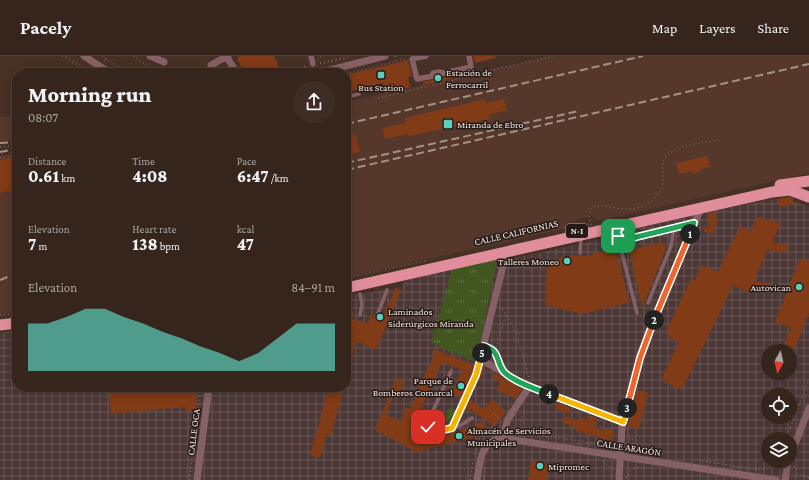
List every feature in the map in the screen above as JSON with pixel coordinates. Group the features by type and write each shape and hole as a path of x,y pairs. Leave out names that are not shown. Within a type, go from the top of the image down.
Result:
{"highway":[{"name":"CALLE CALIFORNIAS","path":"351,287 592,228 780,185 809,181"},
{"name":"CALLE CALIFORNIAS","path":"351,282 581,236 780,191 793,191 809,197"},
{"path":"0,320 12,319"},
{"path":"0,325 12,324"}],"street":[{"path":"86,56 103,68"},
{"path":"150,56 164,62"},
{"path":"211,65 227,56 234,68"},
{"path":"311,56 313,64"},
{"path":"341,68 385,56"},
{"path":"426,56 412,59 417,80 434,76 433,73 440,72 440,74 471,67 469,56"},
{"path":"619,480 623,422 633,381 648,335 701,208"},
{"name":"CALLE CALIFORNIAS","path":"479,363 504,262 502,251"},
{"path":"487,363 529,387 623,422"},
{"path":"477,480 483,450 489,443 502,438 508,419 529,387"},
{"name":"CALLE OCA","path":"197,480 208,392"},
{"path":"797,439 809,408"},
{"name":"CALLE ARAGÓN","path":"502,438 597,449 621,456 776,480"},
{"path":"785,480 789,468"}],"lane":[{"path":"351,95 358,94"},
{"path":"620,241 694,223"},
{"path":"616,228 637,313"},
{"path":"648,303 671,246 674,228"},
{"path":"580,253 581,236"},
{"path":"378,313 387,290"},
{"path":"360,294 362,304 360,315"},
{"path":"452,428 476,375 479,363"},
{"path":"451,371 428,427 434,431 452,428 465,424 472,418"}],"path":[{"path":"62,56 80,68"},
{"path":"66,56 84,68"},
{"path":"102,56 120,68"},
{"path":"133,56 151,68"},
{"path":"395,56 396,61"},
{"path":"473,74 553,56"},
{"path":"306,68 349,58"},
{"path":"351,73 412,58"},
{"path":"100,66 106,59"},
{"path":"378,98 455,80 457,78"},
{"path":"592,228 588,213 589,210 596,206 632,209 647,204 653,199 664,185 663,164 666,156 675,151 694,145 720,140"},
{"path":"0,147 12,146"},
{"path":"0,158 12,156"},
{"path":"351,277 398,267"},
{"path":"495,298 506,313 526,365 530,380 529,387"},
{"path":"497,356 497,340 506,313"},
{"path":"0,315 12,314"},
{"path":"484,346 491,349 497,356 505,372"},
{"path":"789,432 809,379"},
{"path":"189,480 200,392"},
{"path":"492,413 501,419"},
{"path":"524,413 520,426 528,434 595,443 597,449 595,459 604,461 610,466 612,473 611,480"},
{"path":"470,480 477,442 504,416"},
{"path":"597,449 611,446 616,442 617,436 623,437"},
{"path":"632,438 634,447 637,450 649,453"},
{"path":"498,446 516,447"},
{"path":"702,461 762,470 770,468"},
{"path":"484,480 487,462"},
{"path":"626,480 631,469 639,467 648,468"},
{"path":"794,468 798,475 809,478"}],"shaded area":[{"path":"553,56 809,56 809,173 598,221 592,216 573,221 568,228 351,276 351,101"},
{"path":"12,116 12,140 0,141 0,117"},
{"path":"12,154 12,313 0,314 0,156"},
{"path":"793,196 794,201 809,207 809,480 0,480 0,333 12,331 12,392 351,392 351,295 402,287 405,280 497,259 511,259 622,235 622,232 726,208"}],"green space":[{"path":"497,259 477,358 474,358 473,361 431,343 452,269"},
{"path":"449,408 456,410 451,422 442,423"}],"building":[{"path":"274,56 279,68 242,68 238,61 238,57"},
{"path":"473,56 495,56 496,58 475,63"},
{"name":"Bus Station","path":"408,60 412,76 408,77 410,87 385,94 383,83 351,91 351,74"},
{"path":"454,75 455,78 423,85 423,82"},
{"path":"485,99 486,103 504,99 507,110 489,115 490,119 409,136 408,134 385,139 382,128 406,123 405,118"},
{"path":"355,133 360,152 351,154 351,134"},
{"path":"707,156 710,167 700,169 700,172 693,174 693,171 679,174 676,163"},
{"path":"12,157 12,190 0,193 0,160"},
{"path":"789,197 793,199 794,204 779,207 777,199"},
{"path":"715,212 717,220 712,238 711,233 704,232 705,226 710,227 707,214"},
{"path":"757,217 781,223 772,242 788,246 786,252 783,251 783,253 768,249 755,278 755,281 773,285 772,291 753,286 749,293 733,285 682,390 661,380 679,342 667,336 669,332 666,331 691,279 694,281 702,265 718,272 740,226 750,231"},
{"path":"662,242 666,248 642,308 629,250"},
{"path":"616,248 629,303 582,314 545,305 547,261 575,255 591,256 591,254"},
{"name":"Autovican","path":"800,258 809,261 809,313 797,344 784,344 791,328 775,322"},
{"name":"Laminados Siderúrgicos Miranda","path":"396,288 401,290 376,350 356,341 351,361 351,312 354,313 352,319 368,323 371,314 382,318"},
{"path":"434,349 474,365 473,374 461,398 452,393 462,370 442,362 409,437 421,442 472,427 482,421 487,431 474,437 417,452 375,430 396,379 404,381 397,398 393,396 386,415 400,421 406,407 410,409 434,355 432,354"},
{"path":"481,368 485,369 480,380 478,379"},
{"path":"494,373 522,389 515,399 506,393 505,395 497,390 500,382 492,378"},
{"path":"637,390 648,393 639,429 627,426"},
{"path":"109,392 196,392 197,407 186,413 185,407 111,414"},
{"path":"328,392 343,392 331,435 327,434 320,458 310,455"},
{"path":"469,399 484,409 492,399 506,412 494,426 470,409 469,411 464,408"},
{"path":"557,403 571,408 569,414 555,409"},
{"path":"590,415 597,418 594,427 604,431 605,428 614,431 612,441 576,431 577,428 563,423 565,416 579,421 580,417 588,420"},
{"path":"531,461 550,464 547,480 528,480"}],"railway":[{"path":"351,123 643,56"},
{"path":"351,169 809,64"},
{"path":"351,162 579,111"},
{"path":"0,143 12,142"},
{"path":"0,152 12,150"},
{"path":"0,280 12,275"}],"place":[{"name":"Bus Station","path":"381,75"},
{"name":"Estación de Ferrocarril","path":"438,78"},
{"name":"Miranda de Ebro","path":"448,124"},
{"name":"Talleres Moneo","path":"567,261"},
{"name":"Autovican","path":"799,287"},
{"name":"Laminados Siderúrgicos Miranda","path":"380,317"},
{"name":"Parque de Bomberos Comarcal","path":"461,386"},
{"name":"Almacén de Servicios Municipales","path":"459,436"},
{"name":"Mipromec","path":"540,466"}],"route":[{"path":"428,427 434,431 452,428 476,375 484,346 495,352 505,372 528,387 623,422 633,381 648,335 694,223 620,241 618,236"}]}
